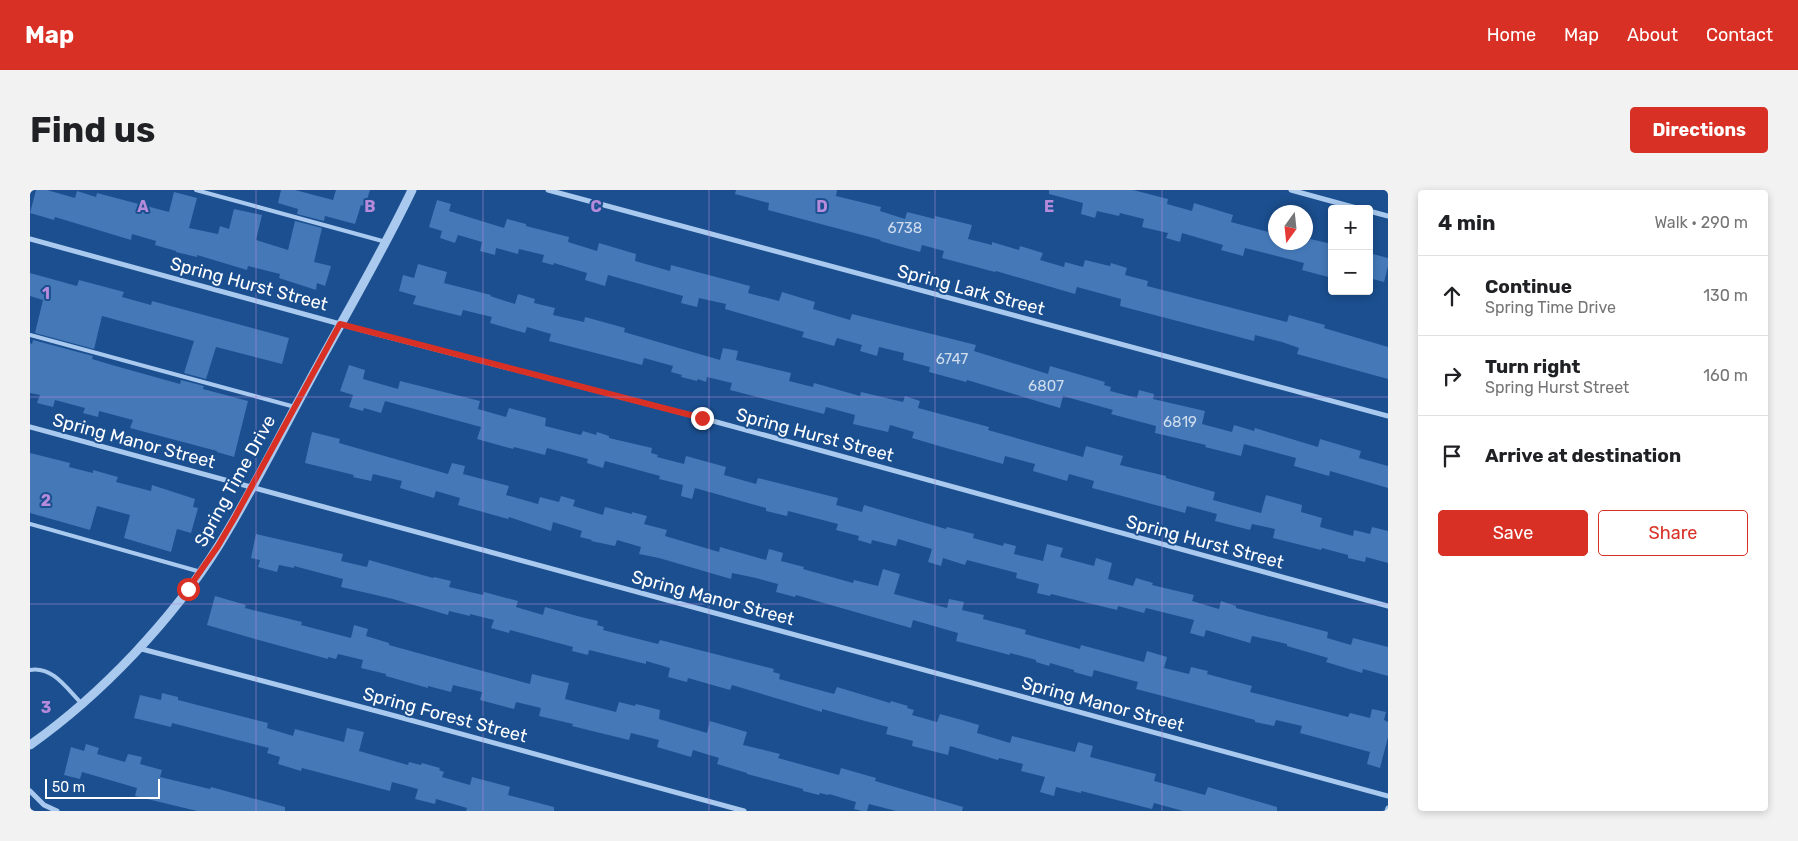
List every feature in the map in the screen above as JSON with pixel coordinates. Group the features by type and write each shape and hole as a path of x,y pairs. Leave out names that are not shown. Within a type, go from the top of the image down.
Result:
{"street":[{"name":"Spring Time Drive","path":"30,745 82,704 106,682 176,605 201,572 252,487 386,242 412,190"},
{"name":"Spring Lark Street","path":"548,190 1388,416"},
{"path":"1291,190 1345,205"},
{"path":"1373,212 1388,216"},
{"name":"Spring Hurst Street","path":"30,238 340,324 702,418 1388,606"},
{"name":"Spring Manor Street","path":"30,426 1388,796"},
{"name":"Spring Forest Street","path":"138,648 744,811"},
{"path":"30,791 44,805 57,811"}],"lane":[{"path":"196,190 386,242"},
{"path":"30,335 295,407"},
{"path":"30,524 201,572"},
{"path":"30,670 38,668 52,673 82,704"}],"building":[{"path":"36,190 47,190 75,198 77,191 96,197 97,193 169,212 174,192 197,198 189,228 218,234 220,226 229,229 234,209 262,215 256,240 288,250 295,221 322,228 314,262 331,266 325,286 317,283 316,290 279,278 280,274 248,266 247,270 197,255 197,257 176,252 155,245 156,241 132,234 131,240 55,217 54,220 30,213"},
{"path":"281,190 295,190 333,200 336,190 370,190 365,206 361,205 355,224 325,216 324,221 297,214 298,209 278,203"},
{"path":"736,190 837,190 836,196 881,207 880,211 905,219 907,212 935,219 935,216 972,225 968,239 992,245 992,242 1019,250 1020,246 1043,253 1040,260 1064,267 1065,262 1083,267 1085,260 1110,266 1111,263 1127,268 1125,275 1148,281 1147,286 1287,322 1289,315 1325,325 1324,328 1388,347 1388,379 1297,354 1299,348 1282,342 1255,335 1254,341 1120,306 1121,299 1077,287 1075,294 996,271 942,258 944,251 922,245 920,252 768,210 769,203 735,194"},
{"path":"1049,190 1133,190 1168,199 1167,204 1192,211 1194,203 1233,215 1231,222 1268,232 1268,250 1313,250 1313,240 1328,243 1328,277 1302,270 1304,263 1245,248 1243,256 1221,250 1223,245 1182,233 1180,242 1166,238 1168,233 1142,227 1144,219 1120,213 1119,216 1097,211 1095,218 1081,214 1083,203 1049,194"},
{"path":"437,200 451,204 449,211 504,228 507,219 569,237 568,242 597,251 599,243 636,254 635,261 670,271 671,265 750,286 748,293 779,301 782,292 815,302 813,309 850,320 852,314 976,345 974,351 1048,374 1050,366 1105,382 1104,385 1111,387 1110,391 1137,398 1139,390 1154,394 1153,399 1205,411 1202,424 1232,432 1234,425 1254,431 1255,428 1318,447 1320,439 1361,451 1359,458 1388,466 1388,488 1330,471 1329,476 1294,466 1296,458 1244,444 1241,456 1205,447 1206,445 1155,433 1156,426 1111,414 1113,410 1063,396 1060,408 967,380 966,382 929,372 930,367 903,360 904,353 879,347 877,356 860,351 862,345 837,338 834,346 802,337 804,332 725,309 726,304 699,298 697,307 681,303 683,296 608,275 605,286 585,280 587,273 554,263 553,265 542,262 544,255 519,249 518,254 496,248 495,255 480,251 482,242 458,235 455,243 440,238 442,231 429,227"},
{"path":"1373,254 1388,258 1384,282 1373,279"},
{"path":"418,264 447,272 444,283 491,295 515,304 518,294 535,299 534,303 555,308 553,315 584,322 585,317 625,328 624,332 720,360 723,348 738,351 736,360 791,373 789,381 813,387 814,383 860,396 861,392 903,402 905,396 920,401 918,408 989,427 988,430 1083,457 1086,446 1123,456 1120,465 1166,476 1166,478 1215,492 1213,500 1261,513 1266,495 1302,505 1301,512 1322,518 1320,527 1353,536 1354,530 1370,534 1372,527 1388,531 1388,563 1366,557 1365,562 1322,548 1321,550 1273,538 1275,529 1252,524 1250,530 1215,521 1217,514 1187,506 1185,513 1092,488 1094,481 1069,474 1067,481 1033,471 1035,464 1005,456 1003,464 912,438 914,432 890,425 888,432 853,424 855,415 826,407 824,414 730,390 732,383 707,377 706,382 681,377 682,375 671,372 673,366 644,358 642,365 549,341 551,334 527,327 525,333 490,323 492,317 463,310 461,316 413,304 416,296 399,291 403,275 414,278"},
{"path":"30,273 77,286 79,280 124,292 122,297 151,305 152,301 289,338 282,364 216,347 206,379 184,373 194,341 102,316 94,349 35,333 43,300 30,296"},
{"path":"33,340 93,356 92,359 112,365 180,384 181,380 204,386 203,389 248,401 234,457 130,428 133,420 99,411 98,417 83,413 85,408 55,400 53,407 37,403 40,395 30,393 30,343 32,344"},
{"path":"349,365 365,370 363,379 398,389 400,381 480,401 478,409 506,417 509,408 546,418 545,426 581,435 583,431 596,435 597,432 609,436 609,438 652,448 651,453 658,455 657,457 684,464 686,456 726,467 724,475 756,484 758,478 838,498 836,505 862,512 864,505 946,529 947,527 974,534 973,538 1003,546 1004,543 1016,546 1014,554 1043,561 1047,544 1063,548 1060,557 1094,566 1096,558 1112,563 1108,579 1133,586 1136,578 1153,583 1152,585 1194,595 1192,601 1219,609 1221,601 1236,606 1236,608 1328,632 1327,638 1351,645 1353,638 1388,647 1388,676 1363,669 1362,673 1326,662 1328,658 1287,646 1287,644 1252,636 1250,643 1206,630 1204,637 1190,633 1194,620 1146,608 1144,613 1118,606 1117,610 1051,594 1050,596 1037,593 1039,584 1016,578 1017,573 967,560 965,565 943,558 941,566 928,562 932,549 898,539 896,546 872,540 871,544 858,540 859,536 836,530 838,524 788,511 787,516 766,511 766,508 695,488 692,499 681,496 683,485 659,479 660,476 605,461 603,468 587,463 588,459 547,448 545,455 514,447 513,449 477,439 481,427 385,401 381,413 364,408 363,411 349,407 353,395 340,391"},
{"path":"312,432 340,439 339,443 448,474 452,463 465,466 463,474 509,486 506,495 538,504 540,497 559,502 561,496 575,500 573,506 603,515 605,507 647,516 644,524 667,530 665,536 719,552 720,547 766,560 769,549 783,553 781,561 804,567 803,569 853,583 854,580 878,586 883,569 900,574 894,594 947,608 949,599 964,602 962,610 984,615 983,619 1026,630 1025,634 1080,649 1081,645 1144,662 1147,651 1167,657 1164,668 1189,674 1191,667 1208,671 1207,674 1252,686 1250,692 1348,717 1350,713 1370,718 1372,709 1386,712 1384,720 1388,722 1388,737 1380,768 1367,764 1370,752 1300,733 1302,726 1276,720 1274,726 1255,722 1255,720 1136,689 1138,682 1094,670 1092,677 1050,663 1049,666 1036,662 1036,660 1010,653 1010,655 956,641 958,633 913,620 911,628 796,595 795,597 776,592 778,584 756,578 732,573 731,579 639,554 641,547 617,540 615,546 591,541 580,537 582,531 553,522 551,531 509,517 508,519 458,505 460,498 436,491 434,498 400,488 402,481 373,474 371,481 305,463"},
{"path":"30,453 70,463 69,467 93,473 93,470 118,477 116,482 151,491 152,485 195,499 193,507 198,508 191,533 177,529 171,552 124,538 130,515 97,506 90,530 30,513"},
{"path":"256,534 343,554 341,561 367,567 369,560 433,578 451,581 449,587 483,595 484,592 518,601 516,607 543,615 545,607 598,621 597,625 604,627 603,630 658,644 660,640 774,669 773,672 780,674 779,679 834,694 837,687 890,703 891,701 908,706 907,708 914,710 912,715 937,722 940,714 962,720 979,725 977,733 1010,743 1012,736 1075,752 1078,742 1093,746 1090,757 1156,774 1154,781 1205,795 1208,787 1277,807 1277,811 1183,811 1154,803 1152,809 1081,791 1081,793 1056,787 1054,796 1040,792 1045,777 1021,771 1023,764 999,758 998,760 950,746 948,755 912,746 913,741 886,734 888,727 822,709 822,712 732,685 730,690 688,678 687,682 668,677 670,668 646,661 646,664 589,650 588,655 572,651 573,647 510,630 509,633 491,628 494,620 449,611 448,615 393,599 341,587 343,579 294,566 294,568 279,565 277,572 258,567 260,560 251,558"},
{"path":"215,596 246,605 245,608 302,622 301,625 351,638 354,625 368,629 366,636 389,643 389,645 530,684 532,674 569,683 565,699 616,712 619,702 635,706 636,704 660,710 659,719 707,733 710,721 747,732 743,745 780,754 778,758 839,775 841,768 876,778 875,781 963,807 962,811 896,811 869,804 867,811 862,811 854,809 856,802 829,794 820,793 819,795 803,791 803,789 747,774 717,764 719,758 693,750 691,757 657,747 659,740 631,733 629,740 572,726 573,724 539,716 541,708 516,702 514,709 480,700 482,692 453,685 451,692 428,686 428,688 361,668 363,660 338,654 336,659 328,657 328,659 255,639 207,625"},
{"path":"162,693 178,697 178,700 268,723 267,728 293,736 295,729 344,742 347,728 364,732 359,751 408,765 409,762 421,765 422,763 440,768 439,770 444,772 442,777 470,785 472,777 510,787 508,795 554,807 554,811 466,811 467,808 436,799 435,804 415,799 418,789 392,782 390,791 302,768 301,771 278,764 280,757 267,753 269,748 172,723 171,727 134,718 140,695 161,700"},
{"path":"86,744 99,748 97,754 125,762 128,754 142,757 140,764 162,770 160,777 210,789 211,787 285,807 285,811 197,811 135,796 137,788 82,772 80,779 64,775 71,747 84,751"}],"route":[{"path":"188,589 218,546 235,517 340,324 702,418"}]}
